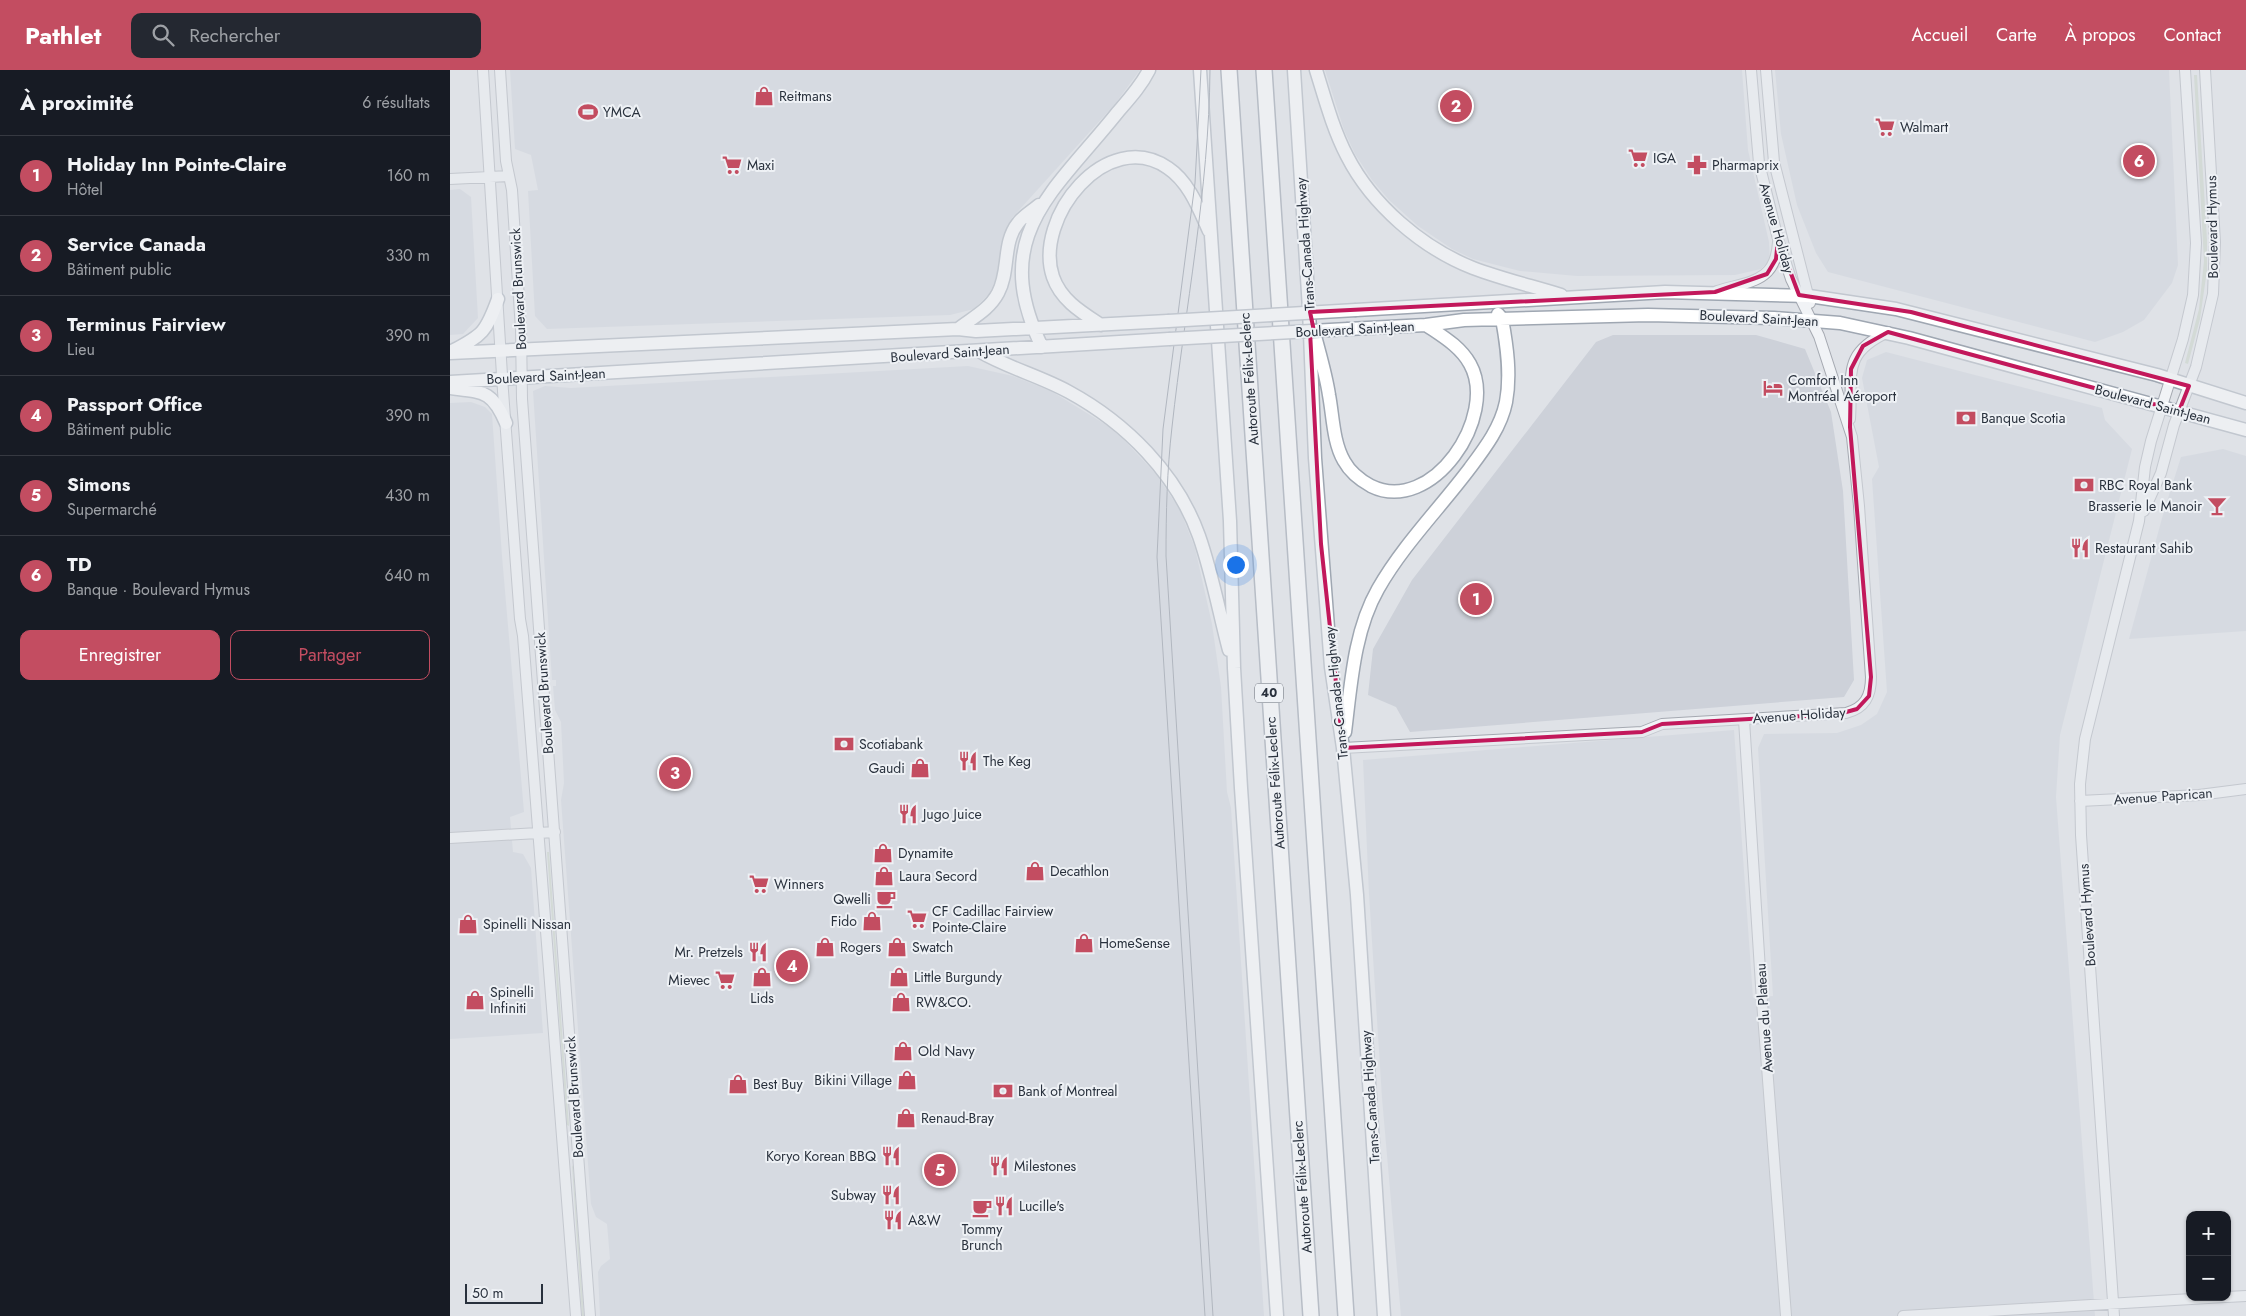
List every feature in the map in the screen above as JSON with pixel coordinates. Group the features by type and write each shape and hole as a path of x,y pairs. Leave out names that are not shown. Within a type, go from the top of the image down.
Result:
{"highway":[{"name":"Autoroute Félix-Leclerc","path":"1229,70 1311,1316"},
{"path":"1264,70 1346,1316"}],"main road":[{"path":"958,329 994,300 1004,279 1007,252 1019,222 1043,202 1132,96 1149,70"},
{"path":"1200,70 1230,521 1234,668 1241,788 1277,1316"},
{"name":"Trans-Canada Highway","path":"1294,70 1309,309 1311,395 1320,525 1331,667 1343,748 1357,894 1384,1316"},
{"path":"1316,70 1333,123 1352,166 1368,189 1399,220 1434,247 1466,264 1568,297"},
{"path":"1100,325 1072,305 1062,294 1053,276 1050,256 1054,231 1065,207 1077,188 1094,172 1115,161 1126,158 1143,158 1168,168 1184,184 1194,199 1212,238"},
{"path":"1042,347 1033,329 1022,295 1021,272 1028,234 1043,202"},
{"name":"Boulevard Saint-Jean","path":"450,353 958,329 976,331 1033,329 1568,297 1715,292 1804,296 1855,302 1918,314 2170,380 2246,403"},
{"path":"450,353 477,338 484,331 498,299"},
{"path":"1343,748 1356,655 1372,601 1393,566 1481,453 1502,415 1508,377 1502,319 1489,302"},
{"path":"1309,309 1340,454 1348,468 1359,478 1375,488 1391,491 1414,488 1430,480 1444,468 1466,436 1475,405 1477,386 1470,364 1456,346 1426,325"},
{"name":"Boulevard Saint-Jean","path":"450,382 1426,325 1458,320 1703,315 1814,321 1888,332 2246,430"},
{"path":"979,351 1004,365 1055,385 1094,407 1133,439 1165,473 1184,502 1199,536 1234,668"},
{"path":"450,388 486,394 497,405 506,423"}],"street":[{"name":"Boulevard Brunswick","path":"483,70 506,423 576,1316"},
{"name":"Boulevard Brunswick","path":"500,70 506,161 512,190 522,330 521,378 590,1316"},
{"name":"Avenue Holiday","path":"1751,70 1759,163 1778,239 1791,279 1804,296"},
{"name":"Avenue Holiday","path":"1343,748 1634,733 1647,731 1662,724 1846,713 1857,709 1869,696 1871,677 1859,506 1850,427 1804,296 1774,162 1766,70"},
{"name":"Boulevard Hymus","path":"2114,1316 2080,801 2085,739 2140,521 2145,467 2190,308 2196,258 2185,70"},
{"name":"Boulevard Hymus","path":"2140,521 2161,473 2206,328 2215,271 2204,70"},
{"path":"450,179 509,176"},
{"path":"1715,292 1766,274 1776,259 1778,239"},
{"path":"1850,427 1853,360 1866,344 1888,332"},
{"name":"Avenue du Plateau","path":"1744,720 1762,1001 1786,1316"},
{"name":"Avenue Paprican","path":"2080,801 2189,795 2246,789"},
{"path":"450,838 555,832"},
{"path":"2231,1297 2246,1296"},
{"path":"1903,1316 2186,1300"}],"highlighted area":[{"path":"1778,239 1799,295 1911,312 2189,386 2179,411 1888,332 1863,346 1851,369 1850,427 1871,677 1869,696 1857,709 1839,714 1662,724 1642,732 1343,748 1321,544 1310,331 1314,331 1310,312 1715,292 1767,274 1776,259"}],"shaded area":[{"path":"510,70 1140,70 1115,104 1012,218 1002,241 996,279 989,294 974,309 950,315 547,329 535,316 528,191 538,190 531,155 515,149"},
{"path":"1325,70 1742,70 1748,150 1769,242 1770,260 1761,269 1735,275 1577,276 1520,271 1473,259 1452,249 1418,226 1389,200 1372,180 1355,154 1344,130"},
{"path":"1775,70 2169,70 2178,265 2172,283 2144,320 2123,332 2095,342 1828,272 1816,253 1797,205 1781,134"},
{"path":"460,189 471,197 478,318 463,334 450,335 450,190"},
{"path":"1613,335 1756,335 1805,349 1831,412 1843,491 1854,680 1844,697 1410,732 1396,707 1368,695 1373,649 1412,580 1596,342"},
{"path":"1886,352 2102,408 2105,420 2132,449 2060,735 2056,797 2095,1316 1401,1316 1382,1098 1369,894 1363,760 1734,730 1753,998 1773,996 1758,748 1764,734 1837,733 1861,725 1877,714 1887,692 1872,479 1879,467 1862,378 1867,360"},
{"path":"968,366 1013,376 1051,391 1108,426 1156,474 1180,510 1195,548 1212,624 1221,687 1227,792 1231,808 1264,1316 600,1316 598,1272 601,1266 610,1259 607,1224 596,1217 591,1204 561,800 564,783 561,722 555,710 553,686 556,686 556,680 552,680 533,391 545,386 571,388"},
{"path":"471,402 485,407 492,414 524,812 510,817 513,852 523,854 531,868 543,1033 450,1039 450,403"},
{"path":"2223,449 2246,456 2246,631 2129,639 2164,511 2181,457"}],"green space":[{"path":"2194,75 2197,75 2207,240 2207,270 2200,319 2188,364 2185,363 2199,309 2204,261"},
{"path":"547,852 549,852 569,1126 567,1125"},
{"path":"572,1165 573,1167 584,1316 582,1316"}],"tram line":[{"path":"1201,70 1195,183 1163,429 1157,557 1205,1316"},
{"path":"1210,70 1209,115 1201,204 1170,443 1166,556 1213,1316"}],"place":[{"name":"Reitmans","path":"764,96"},
{"name":"Service Canada","path":"1456,106"},
{"name":"YMCA","path":"588,112"},
{"name":"Walmart","path":"1885,127"},
{"name":"IGA","path":"1638,158"},
{"name":"TD","path":"2139,161"},
{"name":"Maxi","path":"732,165"},
{"name":"Pharmaprix","path":"1697,165"},
{"name":"Comfort Inn Montréal Aéroport","path":"1773,388"},
{"name":"Banque Scotia","path":"1966,418"},
{"name":"RBC Royal Bank","path":"2084,485"},
{"name":"Brasserie le Manoir","path":"2217,506"},
{"name":"Restaurant Sahib","path":"2080,548"},
{"name":"Holiday Inn Pointe-Claire","path":"1476,599"},
{"name":"Scotiabank","path":"844,744"},
{"name":"The Keg","path":"968,761"},
{"name":"Gaudi","path":"920,768"},
{"name":"Terminus Fairview","path":"675,773"},
{"name":"Jugo Juice","path":"908,814"},
{"name":"Dynamite","path":"883,853"},
{"name":"Decathlon","path":"1035,871"},
{"name":"Laura Secord","path":"884,876"},
{"name":"Winners","path":"759,884"},
{"name":"Qwelli","path":"886,899"},
{"name":"CF Cadillac Fairview Pointe-Claire","path":"917,919"},
{"name":"Fido","path":"872,921"},
{"name":"Spinelli Nissan","path":"468,924"},
{"name":"HomeSense","path":"1084,943"},
{"name":"Rogers","path":"825,947"},
{"name":"Swatch","path":"897,947"},
{"name":"Mr. Pretzels","path":"758,952"},
{"name":"Passport Office","path":"792,966"},
{"name":"Lids","path":"762,977"},
{"name":"Little Burgundy","path":"899,977"},
{"name":"Mievec","path":"725,980"},
{"name":"Spinelli Infiniti","path":"475,1000"},
{"name":"RW&CO.","path":"901,1002"},
{"name":"Old Navy","path":"903,1051"},
{"name":"Bikini Village","path":"907,1080"},
{"name":"Best Buy","path":"738,1084"},
{"name":"Bank of Montreal","path":"1003,1091"},
{"name":"Renaud-Bray","path":"906,1118"},
{"name":"Koryo Korean BBQ","path":"891,1156"},
{"name":"Milestones","path":"999,1166"},
{"name":"Simons","path":"940,1170"},
{"name":"Subway","path":"891,1195"},
{"name":"Lucille's","path":"1004,1206"},
{"name":"Tommy Brunch","path":"982,1208"},
{"name":"A&W","path":"893,1220"}]}
